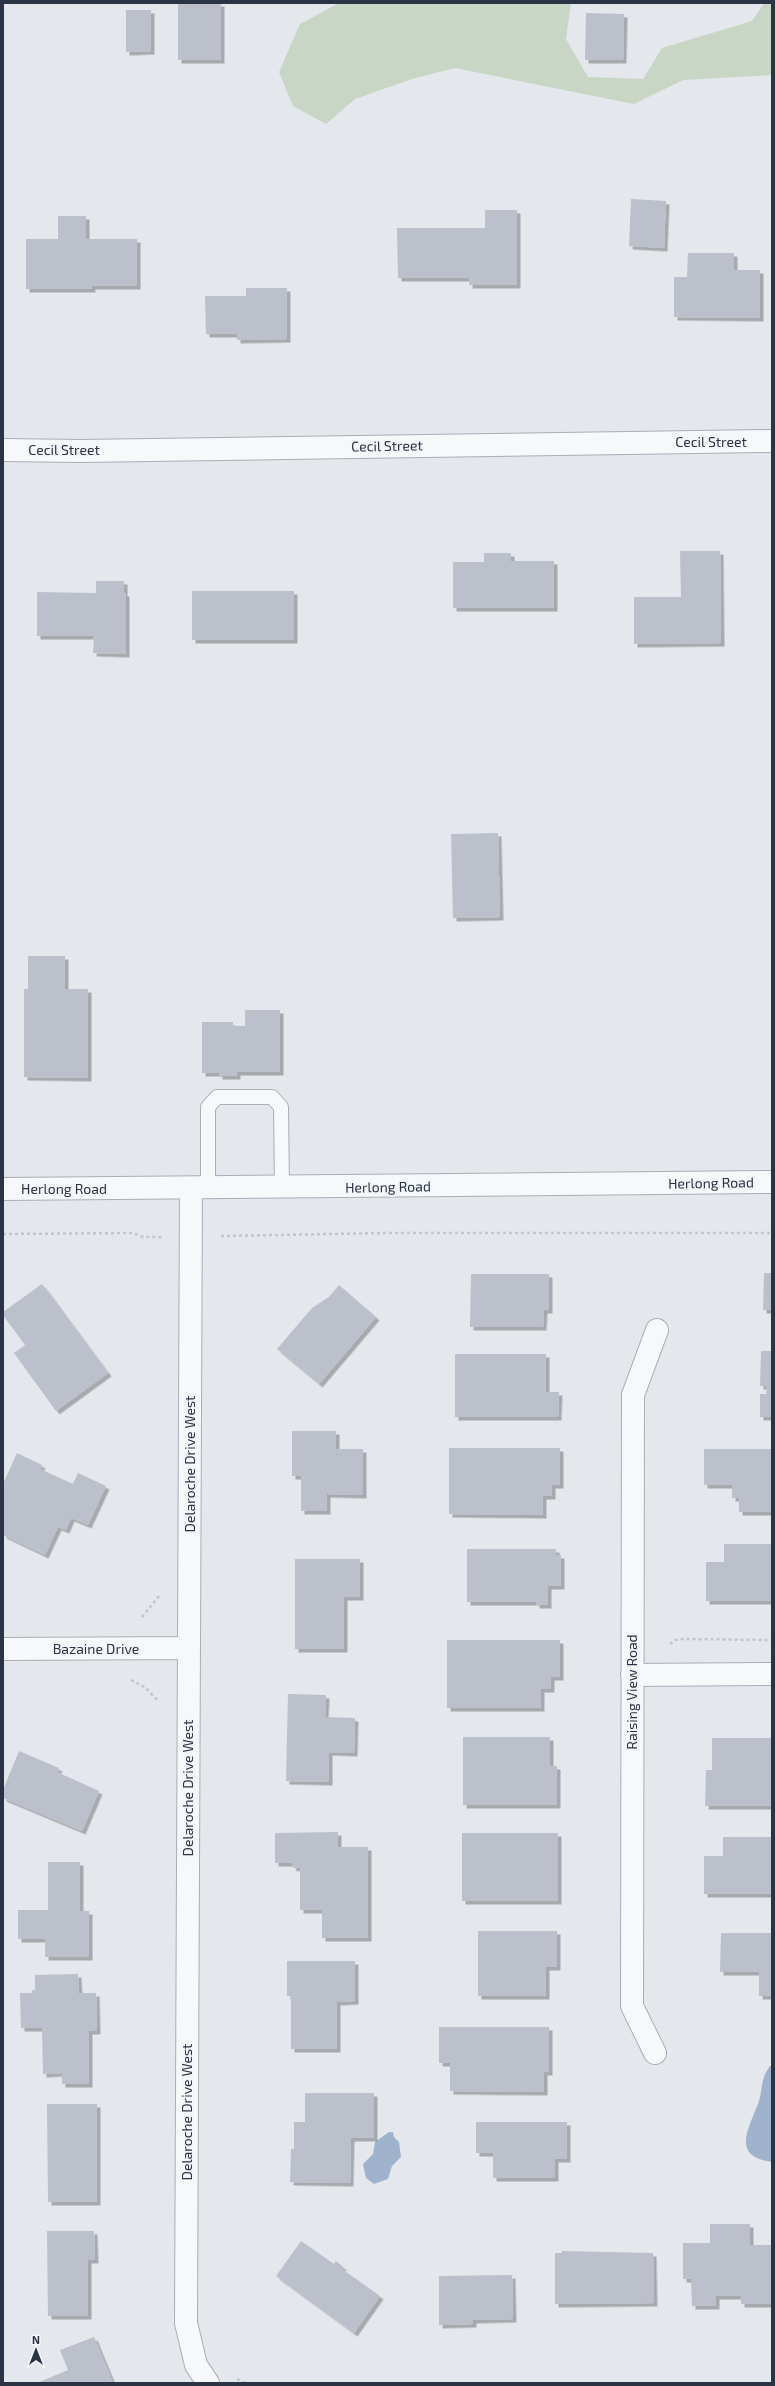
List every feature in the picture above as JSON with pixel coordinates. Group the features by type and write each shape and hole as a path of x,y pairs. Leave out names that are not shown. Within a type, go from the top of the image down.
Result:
{"street":[{"name":"Cecil Street","path":"3,450 81,451 772,441"},
{"name":"Herlong Road","path":"3,1189 282,1188 772,1182"},
{"name":"Delaroche Drive West","path":"199,1188 189,1648 186,2323 196,2365 208,2383"},
{"name":"Raising View Road","path":"654,2053 632,2006 633,1394 657,1330"},
{"name":"Bazaine Drive","path":"3,1649 189,1648"},
{"path":"632,1675 772,1674"}],"lane":[{"path":"199,1188 208,1107 217,1097 272,1097 282,1107 282,1188"}],"path":[{"path":"3,1234 133,1233 143,1237 164,1237 164,1245"},
{"path":"216,1236 388,1233 772,1233"},
{"path":"138,1621 159,1595 161,1590"}],"green space":[{"path":"339,3 571,3 566,39 588,77 643,79 662,48 752,21 764,3 772,3 772,75 683,80 634,104 455,68 412,79 355,99 326,124 293,106 279,72 300,24"}],"water":[{"path":"770,2066 772,2066 772,2162 759,2159 751,2154 747,2147 746,2139 759,2101 763,2080"},
{"path":"389,2132 393,2132 394,2137 399,2142 401,2157 392,2166 388,2179 374,2184 366,2178 363,2164 373,2154 375,2142"}],"building":[{"path":"178,3 221,3 221,60 178,60"},
{"path":"126,10 151,10 151,51 126,52"},
{"path":"586,13 624,14 623,60 585,60"},
{"path":"631,199 666,201 664,248 629,246"},
{"path":"485,210 517,210 517,285 469,285 469,278 398,278 397,228 485,228"},
{"path":"58,216 86,216 86,239 137,239 137,286 92,286 92,289 26,289 26,239 58,239"},
{"path":"688,253 734,253 734,270 760,270 760,318 674,317 674,277 687,277"},
{"path":"246,288 287,288 287,339 237,340 237,334 206,334 205,296 246,296"},
{"path":"680,551 720,551 721,643 634,644 634,597 681,597"},
{"path":"484,553 511,553 511,561 554,561 554,608 453,608 453,562 484,562"},
{"path":"96,581 124,581 124,593 126,593 126,654 93,653 94,636 37,636 37,592 96,593"},
{"path":"192,591 294,591 294,640 192,640"},
{"path":"498,833 500,917 453,918 451,834"},
{"path":"28,956 65,956 65,989 88,989 88,1078 24,1077 24,989 28,989"},
{"path":"245,1010 280,1010 280,1072 237,1072 237,1076 219,1076 219,1073 202,1073 202,1022 233,1022 233,1026 245,1026"},
{"path":"764,1273 772,1273 772,1310 763,1310"},
{"path":"471,1274 549,1274 549,1310 544,1310 543,1327 470,1327"},
{"path":"42,1284 108,1373 56,1411 14,1353 25,1345 3,1315 3,1312"},
{"path":"339,1285 376,1317 319,1384 277,1349 312,1308 329,1297"},
{"path":"761,1351 772,1351 772,1417 760,1417 760,1394 766,1394 767,1386 760,1386"},
{"path":"455,1354 546,1354 546,1392 559,1392 558,1417 455,1417"},
{"path":"292,1431 336,1431 336,1449 363,1449 363,1495 327,1494 327,1511 301,1511 301,1476 292,1476"},
{"path":"449,1448 560,1448 560,1485 552,1485 552,1496 543,1496 543,1515 449,1514"},
{"path":"704,1449 772,1449 772,1512 739,1512 739,1498 732,1498 732,1485 704,1485"},
{"path":"17,1453 42,1465 40,1469 73,1484 78,1473 106,1486 88,1525 71,1518 66,1530 58,1527 45,1555 3,1535 3,1484"},
{"path":"724,1544 772,1544 772,1601 706,1601 706,1562 724,1562"},
{"path":"467,1549 556,1549 556,1555 561,1555 561,1586 548,1586 548,1605 536,1605 536,1602 467,1602"},
{"path":"295,1559 360,1559 360,1597 344,1597 344,1649 295,1649"},
{"path":"447,1640 560,1640 560,1677 551,1677 551,1689 541,1689 541,1708 447,1708"},
{"path":"288,1694 326,1695 325,1717 355,1718 354,1753 329,1752 329,1782 286,1781"},
{"path":"463,1737 550,1737 550,1766 557,1766 557,1805 463,1805"},
{"path":"712,1738 772,1738 772,1806 705,1806 706,1770 712,1770"},
{"path":"19,1751 59,1768 57,1772 99,1791 82,1831 3,1798 3,1790"},
{"path":"338,1832 338,1847 368,1847 368,1938 322,1938 322,1910 300,1910 300,1867 293,1868 292,1863 275,1863 275,1833"},
{"path":"462,1833 558,1833 558,1901 462,1901"},
{"path":"723,1837 772,1837 772,1894 704,1894 704,1856 723,1856"},
{"path":"48,1862 80,1862 80,1911 89,1911 89,1957 45,1957 45,1939 18,1939 18,1910 48,1910"},
{"path":"478,1931 557,1931 557,1967 546,1967 546,1996 478,1996"},
{"path":"721,1933 772,1933 772,1996 759,1996 759,1972 720,1972"},
{"path":"287,1961 355,1961 355,2001 337,2002 337,2049 291,2049 291,1996 287,1996"},
{"path":"78,1974 79,1993 96,1993 97,2031 89,2031 89,2084 62,2084 62,2073 43,2074 42,2028 21,2028 20,1993 32,1993 32,1990 35,1990 35,1975"},
{"path":"439,2027 549,2027 549,2072 544,2072 544,2092 450,2091 450,2063 439,2063"},
{"path":"305,2093 374,2093 374,2138 351,2138 350,2183 290,2182 291,2149 294,2149 294,2122 305,2122"},
{"path":"47,2104 97,2104 97,2202 48,2202"},
{"path":"476,2122 567,2122 567,2159 555,2159 555,2178 493,2178 493,2153 476,2153"},
{"path":"710,2224 750,2224 750,2245 772,2245 772,2304 741,2304 741,2296 716,2296 716,2306 692,2306 691,2279 683,2279 683,2243 710,2243"},
{"path":"47,2231 94,2231 95,2260 88,2260 88,2316 48,2316"},
{"path":"301,2241 334,2264 336,2261 343,2267 342,2269 380,2296 354,2333 276,2276"},
{"path":"562,2251 653,2253 654,2303 555,2304 555,2253 562,2253"},
{"path":"512,2275 513,2319 473,2320 473,2324 439,2325 439,2276"},
{"path":"94,2337 113,2383 37,2383 68,2370 60,2350"}]}
